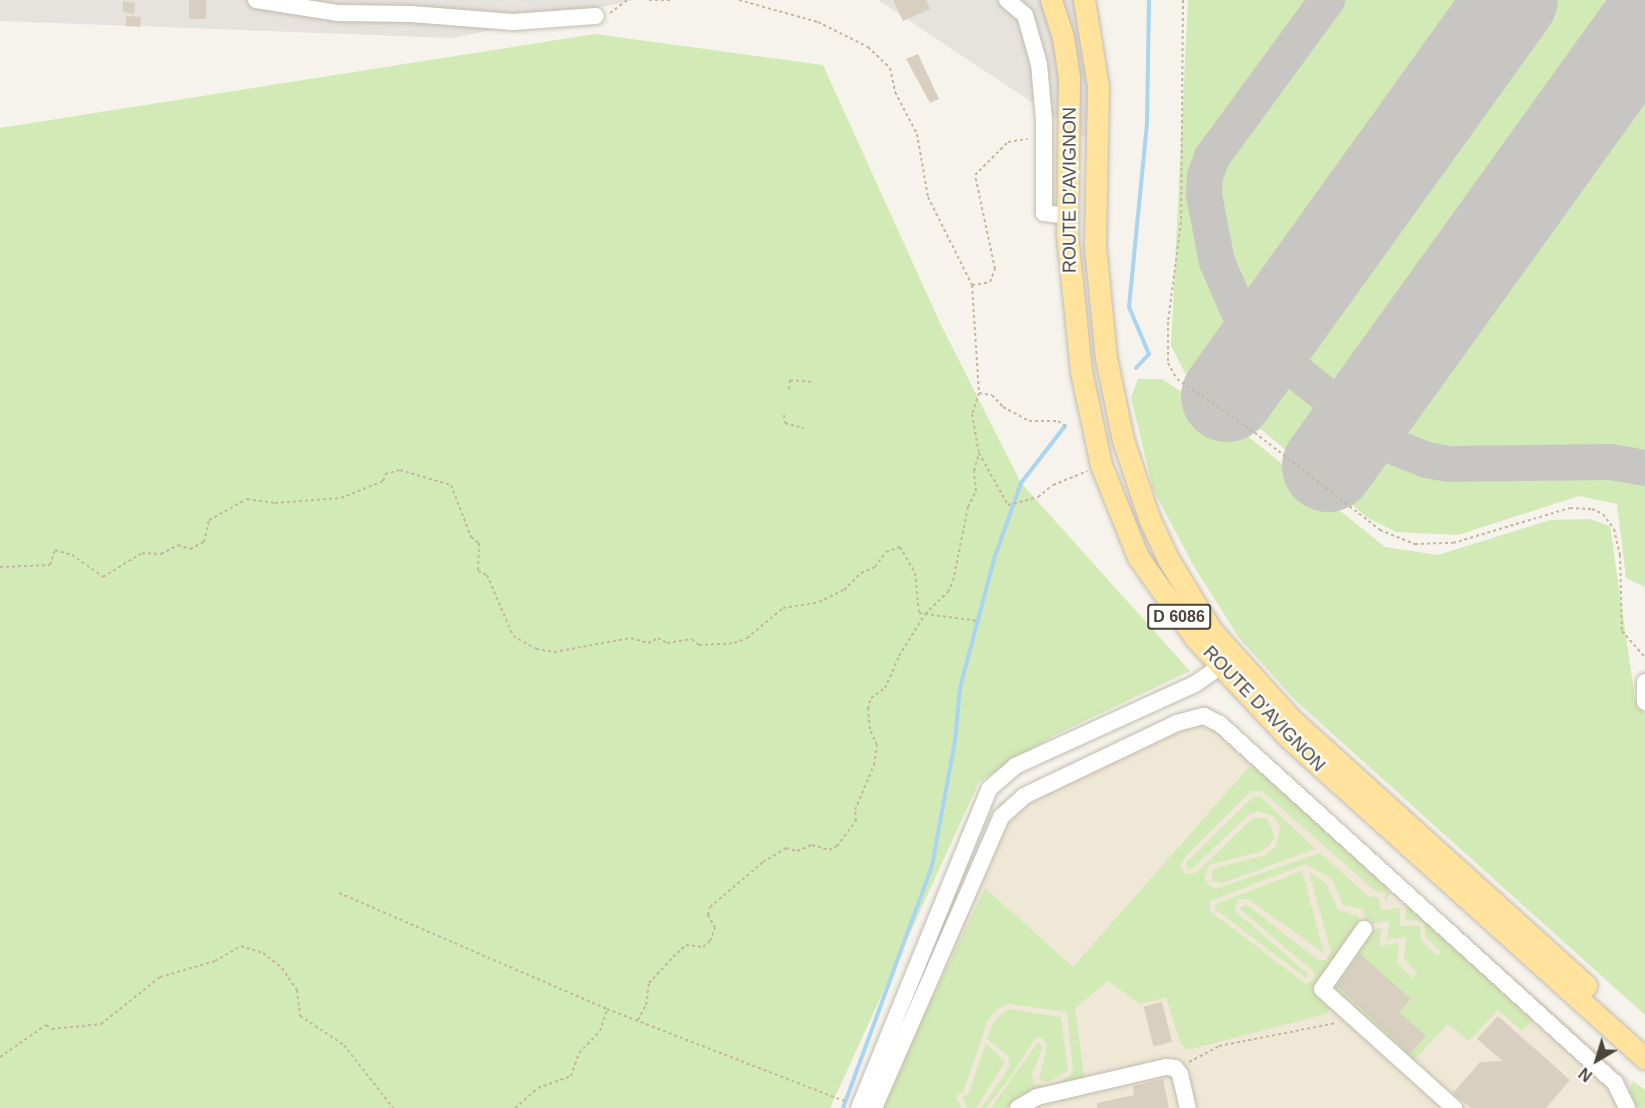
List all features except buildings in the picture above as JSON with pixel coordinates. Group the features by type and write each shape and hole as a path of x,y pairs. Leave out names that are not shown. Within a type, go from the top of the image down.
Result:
{"main road":[{"name":"ROUTE D'AVIGNON","path":"1051,0 1063,37 1071,106 1068,216 1074,323 1101,465 1138,557 1178,616 1220,667 1288,738 1371,815 1645,1058"},
{"name":"ROUTE D'AVIGNON","path":"1084,0 1098,86 1095,246 1106,358 1123,440 1146,510 1168,559 1211,630 1291,719 1645,1038"}],"street":[{"path":"256,0 337,14 403,14 513,22 596,16"},
{"path":"1007,0 1025,15 1039,64 1044,213 1068,216"},
{"path":"859,1108 989,789 1015,766 1195,684 1220,667"},
{"path":"1645,682 1645,702"},
{"path":"874,1108 1001,817 1024,796 1177,723 1204,716 1220,724 1406,902 1615,1083 1627,1108"},
{"path":"1364,928 1321,985 1354,1020 1454,1108"},
{"path":"1018,1108 1037,1097 1166,1067 1177,1071 1188,1108"}],"path":[{"path":"596,16 611,12 627,0"},
{"path":"650,0 670,0"},
{"path":"739,0 818,22 868,47 886,63 895,92 916,134 928,197 972,285 979,393 972,414 980,453 1008,505 1038,497 1053,485 1101,465"},
{"path":"1184,0 1181,222 1168,322 1168,363 1177,379 1251,429 1380,530 1415,544 1453,543 1570,508 1592,508 1603,514 1614,529 1620,555 1622,631 1645,657"},
{"path":"972,285 990,282 994,269 975,175 1008,142 1043,137"},
{"path":"789,389 790,380 813,382"},
{"path":"979,393 992,395 1003,407 1029,421 1058,421 1065,426"},
{"path":"784,415 785,423 804,428"},
{"path":"638,1020 646,1005 649,983 686,945 703,947 710,941 714,928 708,915 710,907 763,862 786,848 797,851 812,845 829,850 850,830 877,745 870,729 868,709 872,698 885,688 899,656 925,614 948,592 953,581 968,507 976,490 974,471 980,453"},
{"path":"0,567 50,565 54,550 72,555 103,577 142,553 161,554 177,545 190,549 204,542 209,520 247,499 275,503 341,498 383,482 386,474 400,470 451,485 471,537 479,543 478,571 487,575 513,636 536,649 554,652 631,638 648,643 657,638 667,643 692,639 699,645 734,643 747,638 783,608 819,602 844,590 861,573 875,567 886,552 900,548 915,573 920,614 978,621"},
{"path":"339,893 607,1009 838,1098"},
{"path":"0,1057 46,1026 52,1029 101,1024 160,977 215,961 241,946 263,953 282,968 297,990 300,1016 344,1045 393,1108"},
{"path":"515,1108 538,1088 571,1076 579,1053 600,1031 607,1009"},
{"path":"1177,1071 1202,1052 1218,1046 1354,1020"}],"shaded area":[{"path":"0,0 635,0 453,38 0,21"},
{"path":"878,0 1095,0 1104,150"},
{"path":"1207,705 1645,1094 1645,1108 871,1108 999,803"}],"green space":[{"path":"1188,0 1645,0 1645,587 1626,578 1617,504 1579,496 1458,535 1396,532 1368,518 1264,432 1185,373 1171,346"},
{"path":"595,34 823,65 941,325 1021,483 1190,671 1053,736 979,782 830,1108 0,1108 0,128"},
{"path":"1138,379 1162,379 1244,433 1385,547 1438,555 1550,520 1589,519 1610,526 1635,699 1645,714 1645,1015 1296,701 1239,638 1193,565 1153,489 1131,397"},
{"path":"1249,767 1255,767 1382,880 1390,894 1385,901 1385,893 1374,890 1262,791 1251,791 1186,856 1180,866 1185,874 1196,873 1253,818 1267,818 1275,837 1269,846 1262,851 1209,865 1204,878 1210,886 1216,889 1320,853 1368,896 1379,898 1381,910 1400,908 1400,926 1420,926 1421,941 1437,955 1441,952 1426,937 1423,921 1405,920 1407,904 1534,1019 1522,1031 1498,1010 1469,1041 1448,1024 1411,1063 1329,989 1366,931 1382,928 1379,946 1399,943 1397,963 1413,979 1417,973 1404,959 1406,937 1386,940 1390,921 1367,924 1363,909 1343,905 1332,879 1306,864 1210,901 1210,911 1307,985 1314,979 1314,972 1239,908 1247,905 1318,960 1326,960 1331,951 1309,872 1326,883 1338,910 1358,916 1361,929 1316,981 1315,990 1332,1005 1326,1014 1187,1050 1180,1042 1166,997 1140,1004 1108,981 1075,1008 1084,1076 1080,1081 1022,1096 1007,1108 991,1108 1038,1042 1043,1048 1032,1074 1034,1085 1057,1085 1073,1072 1067,1012 1009,1004 997,1009 987,1022 963,1093 955,1096 962,1108 880,1108 985,888 1073,967"},
{"path":"1260,796 1315,849 1222,883 1212,881 1212,871 1216,868 1266,855 1276,846 1280,827 1273,816 1258,811 1249,814 1192,869 1187,869 1186,863 1252,798"},
{"path":"1302,871 1324,953 1248,899 1239,899 1234,910 1308,974 1306,978 1215,909 1216,904"},
{"path":"1008,1009 1061,1017 1068,1071 1048,1082 1039,1080 1047,1045 1042,1038 1035,1038 1012,1075 986,1108 981,1108 1010,1066 1008,1056 987,1039 994,1021"},
{"path":"986,1043 1005,1062 976,1108 967,1108 962,1097 968,1095"},
{"path":"1633,1081 1645,1090 1645,1108 1631,1108 1629,1092"}],"waterway":[{"path":"1136,368 1149,354 1129,307 1147,124 1149,0"},
{"path":"843,1108 932,866 955,741 960,688 994,559 1021,483 1065,426"}],"taxiway":[{"path":"1327,0 1212,157 1205,176 1204,195 1217,262 1239,312 1263,346 1396,448 1427,460 1450,464 1611,462 1645,468"}],"runway":[{"path":"1227,396 1512,0"},
{"path":"1328,466 1645,25"}]}
